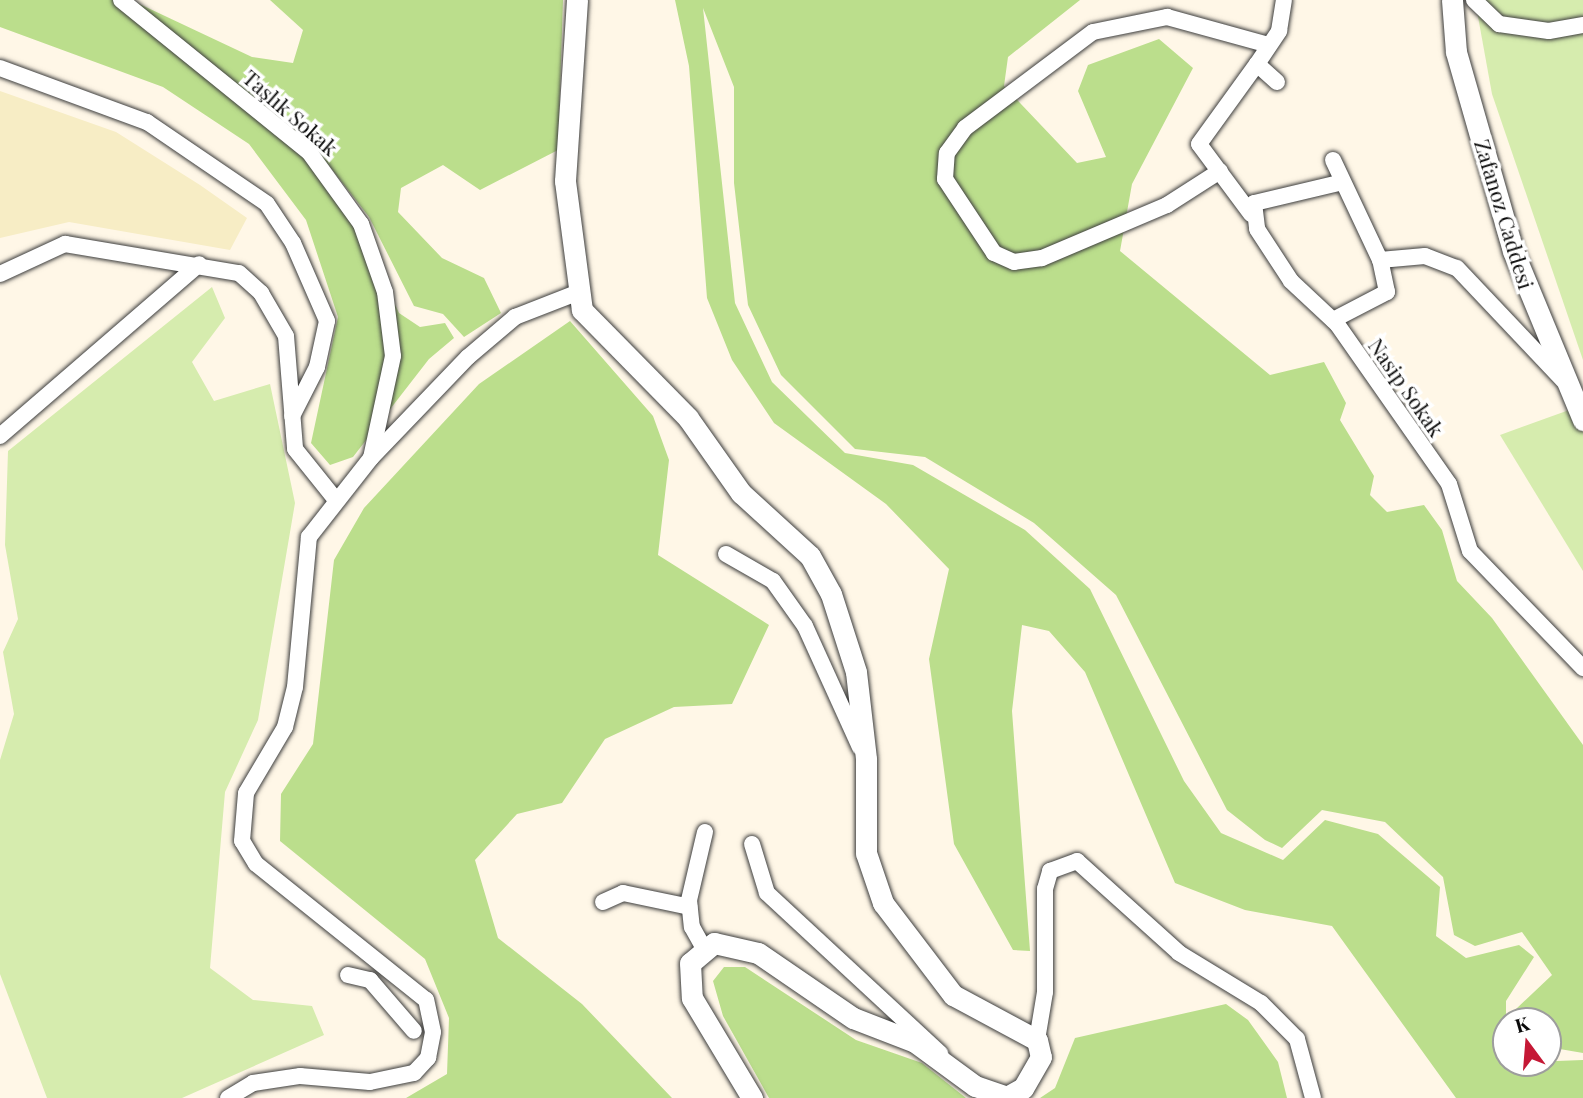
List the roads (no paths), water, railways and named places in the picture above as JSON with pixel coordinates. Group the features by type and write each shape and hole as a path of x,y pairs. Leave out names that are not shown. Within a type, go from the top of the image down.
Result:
{"street":[{"name":"Taşlık Sokak","path":"121,0 309,152 361,224 385,292 393,356 371,458"},
{"path":"577,0 565,181 582,310 688,418 741,493 810,556 831,594 856,672 866,759 866,852 883,903 953,995 1037,1040"},
{"path":"1277,82 1257,64 1283,18 1284,0"},
{"name":"Zafanoz Caddesi","path":"1452,0 1462,77 1513,251 1563,380 1583,420"},
{"path":"1474,0 1499,24 1549,31 1583,25"},
{"path":"1220,172 1167,205 1042,258 1014,262 994,253 945,179 947,153 965,128 1093,32 1167,17 1269,45"},
{"name":"Nasip Sokak","path":"1257,64 1199,144 1251,214 1291,281 1333,320 1449,484 1469,551 1583,668"},
{"path":"0,68 147,121 267,204 293,243 327,321 317,367 292,416"},
{"path":"1333,160 1380,260 1387,292 1333,320"},
{"path":"1251,214 1254,203 1343,182"},
{"path":"0,274 65,244 199,264 239,274 261,293 286,336 295,449 336,500"},
{"path":"1380,260 1425,256 1457,268 1563,380"},
{"path":"0,436 199,264"},
{"path":"228,1098 253,1083 300,1076 370,1082 414,1073 428,1058 433,1032 426,1000 256,864 242,841 246,793 285,727 295,687 309,537 371,458 515,317 579,292"},
{"path":"726,554 774,581 805,626 866,759"},
{"path":"705,832 690,907 705,950"},
{"path":"752,844 767,893 831,959 919,1029 955,1071"},
{"path":"752,1098 692,998 690,963 714,943 758,953 853,1018 915,1042 955,1071 1007,1097 1023,1088 1041,1056 1037,1040 1045,992 1045,888 1050,872 1077,861 1180,953 1270,1012 1297,1039 1313,1098"},
{"path":"603,902 623,893 690,907"},
{"path":"370,980 378,961"},
{"path":"348,975 370,980 414,1031"}]}
